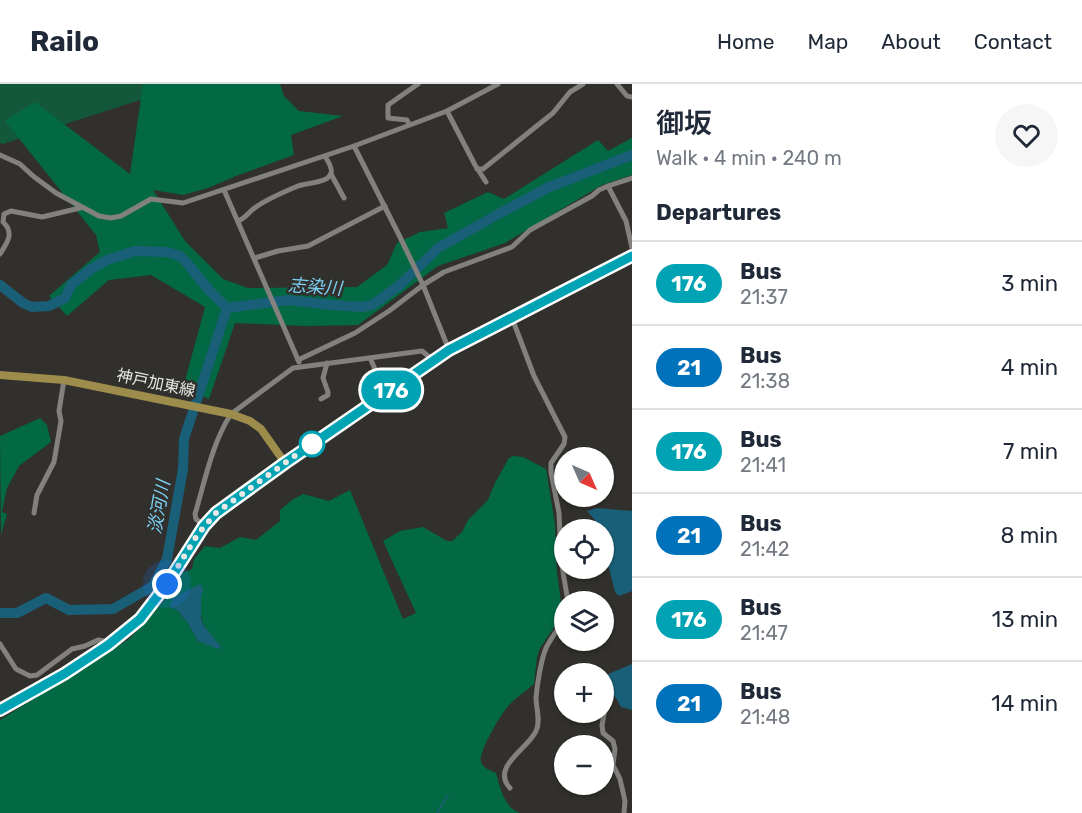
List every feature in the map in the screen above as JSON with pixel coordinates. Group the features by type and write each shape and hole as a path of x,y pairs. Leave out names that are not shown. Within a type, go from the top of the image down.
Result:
{"main road":[{"path":"0,710 64,674 108,645 140,619 167,584 204,526 216,513 285,463 449,350 632,256"},
{"name":"神戸加東線","path":"0,375 64,380 231,414 250,421 261,429 285,463"}],"street":[{"path":"410,124 408,120 388,118 388,105 418,84"},
{"path":"0,155 20,164 56,193 82,208 99,216 111,218 121,216 151,200 183,203 354,146 447,111 498,84"},
{"path":"477,169 483,169 554,113 570,92 583,84"},
{"path":"617,84 627,96 632,97"},
{"path":"447,111 486,182"},
{"path":"354,146 423,285 449,350"},
{"path":"325,156 332,171 331,174 344,198"},
{"path":"238,221 255,207 284,192 303,183 325,179 331,174"},
{"path":"204,526 196,519 195,513 214,451 231,414 300,363 355,333 444,272 512,247 530,230 608,186 632,178"},
{"path":"608,186 626,221 632,248"},
{"path":"224,190 300,363"},
{"path":"255,258 308,246 385,206"},
{"path":"0,254 9,240 10,232 8,226 3,222 4,214 11,211 42,216 82,208"},
{"path":"512,318 534,376 565,437 564,444 551,463 551,472 559,513 561,560 566,591"},
{"path":"300,363 327,363 422,351 433,360"},
{"path":"370,358 386,393"},
{"path":"321,399 328,395 322,378 327,363"},
{"path":"34,513 37,495 54,462 61,421 59,411 64,380"},
{"path":"510,788 505,781 505,769 537,730 536,695 543,658 554,635"},
{"path":"0,644 16,669 30,676 37,675 72,649 98,640 105,641 108,645"},
{"path":"602,723 603,732 613,741 615,748 613,765 620,779 626,801 624,813"}],"green space":[{"path":"0,84 190,84 3,144 0,143"},
{"path":"143,84 280,84 284,96 299,111 343,116 291,135 294,155 208,188 183,195 153,190 185,241 223,279 248,288 357,287 387,265 397,243 420,232 448,228 444,213 488,192 504,199 598,140 608,151 632,138 632,175 602,185 505,243 438,266 358,325 306,326 235,323 209,399 183,388 205,307 151,275 109,280 67,316 49,296 100,252 96,235 5,121 35,102 130,174"},
{"path":"40,418 47,425 51,442 19,466 7,488 2,512 7,514 1,535 0,436"},
{"path":"513,456 523,457 546,469 554,519 554,579 558,579 560,591 554,591 554,627 540,648 534,684 505,710 481,758 483,766 496,773 506,802 520,813 0,813 0,720 129,639 174,589 182,573 192,569 194,559 205,546 220,548 240,537 256,540 280,521 280,510 303,494 329,501 350,490 403,619 416,613 383,541 400,531 423,527 447,541 452,541 462,532 468,520 488,500 509,458","holes":["201,596 202,619 210,634 221,647 198,641 188,623 177,610"]}],"water":[{"path":"596,508 632,511 632,591 619,596 615,592 612,579 614,579 614,519 594,519 587,511"},
{"path":"200,584 203,592 201,619 221,647 218,649 198,641 188,623 177,610 170,607 173,598"},
{"path":"632,664 632,710 621,707 614,696 614,672"}],"waterway":[{"name":"志染川","path":"227,308 288,300 362,307 372,305 400,285 438,248 547,188 632,155"},
{"name":"志染川","path":"0,285 23,303 32,307 49,306 65,298 71,285 107,260 135,251 166,252 180,256 227,308"},
{"name":"淡河川","path":"0,613 17,613 46,598 69,610 113,609 153,586 167,559 183,469 184,439 227,308"},
{"path":"437,813 448,795"}],"bus line":[{"name":"176","path":"0,710 64,674 108,645 140,619 167,584 198,534 216,513 285,463 449,350 632,256"}],"route":[{"path":"167,584 198,534 216,513 314,442 312,444"}]}
